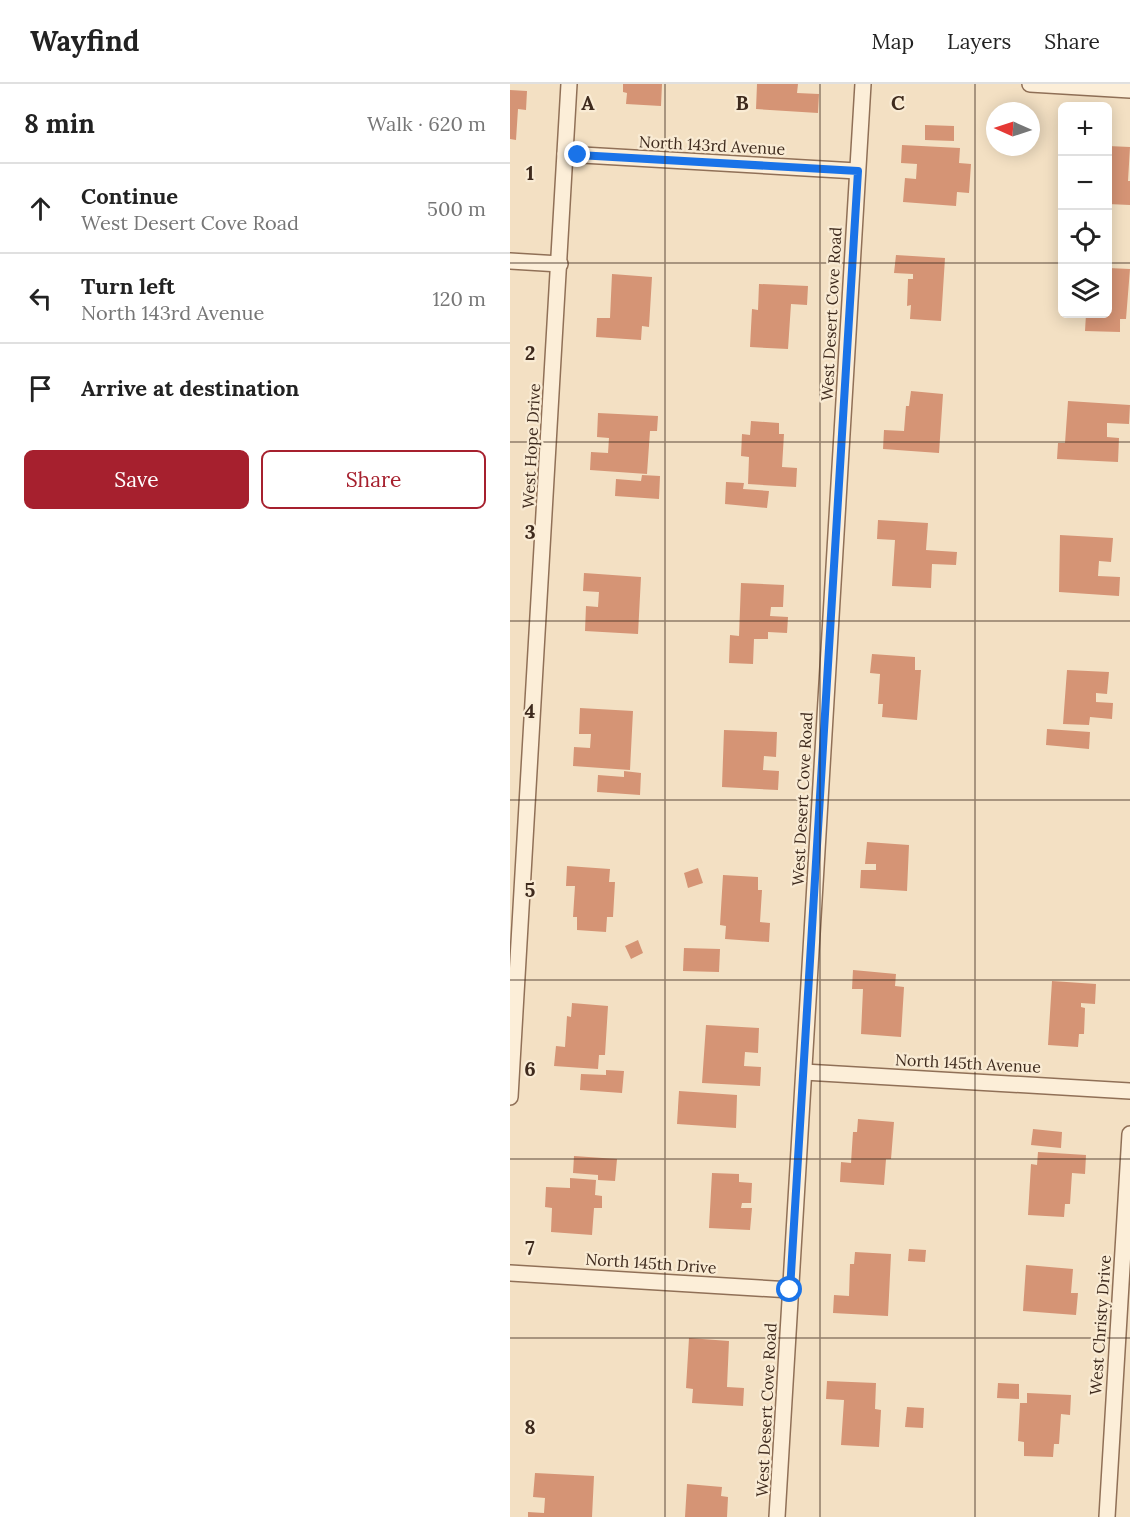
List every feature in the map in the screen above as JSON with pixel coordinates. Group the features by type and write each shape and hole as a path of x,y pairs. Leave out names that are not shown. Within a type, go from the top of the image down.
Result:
{"street":[{"name":"West Hope Drive","path":"510,1097 569,84"},
{"name":"West Desert Cove Road","path":"777,1517 863,84"},
{"path":"1030,84 1130,90"},
{"name":"North 143rd Avenue","path":"565,154 858,171"},
{"path":"510,261 560,264"},
{"name":"North 145th Avenue","path":"804,1072 1130,1091"},
{"name":"West Christy Drive","path":"1107,1517 1130,1134"},
{"name":"North 145th Drive","path":"510,1273 790,1290"}],"building":[{"path":"623,84 662,84 661,106 626,104 627,93 623,92"},
{"path":"757,84 798,84 797,93 819,94 818,113 756,109"},
{"path":"510,90 527,91 526,110 518,109 516,140 510,139"},
{"path":"925,125 954,126 954,141 925,140"},
{"path":"902,145 960,148 959,163 971,164 969,193 957,192 956,206 903,202 905,178 916,179 917,164 901,163"},
{"path":"1112,146 1130,147 1128,181 1130,181 1130,205 1112,204"},
{"path":"896,255 945,258 941,321 910,319 911,305 907,306 908,279 913,279 913,274 894,273"},
{"path":"1112,268 1130,269 1126,319 1120,319 1120,332 1085,331 1086,318 1112,318"},
{"path":"612,274 652,277 649,327 642,326 641,340 596,337 597,318 610,318"},
{"path":"759,284 808,286 807,305 791,304 788,349 750,347 752,309 758,310"},
{"path":"911,391 943,394 939,453 883,449 884,430 904,431 906,406 909,406"},
{"path":"1068,401 1130,405 1129,424 1107,423 1107,437 1119,438 1118,462 1057,459 1058,443 1065,443"},
{"path":"598,413 658,416 657,431 650,431 647,474 590,470 591,452 608,453 609,438 597,437"},
{"path":"751,421 779,423 779,434 784,434 782,467 797,468 796,487 748,484 749,457 741,456 742,434 750,435"},
{"path":"642,475 660,476 659,499 615,496 616,479 641,481"},
{"path":"726,482 744,483 743,489 769,491 767,508 725,504"},
{"path":"878,520 928,523 926,550 957,552 956,565 932,564 931,588 892,586 895,540 877,539"},
{"path":"1060,535 1113,538 1111,562 1099,561 1098,576 1120,577 1119,596 1059,592"},
{"path":"584,573 641,577 638,634 585,631 586,606 598,607 599,592 583,591"},
{"path":"741,583 784,585 783,607 771,607 770,616 788,617 787,633 768,632 768,639 754,639 753,664 729,663 730,635 739,636"},
{"path":"872,654 915,657 915,670 921,670 917,720 882,717 883,704 878,704 880,674 870,673"},
{"path":"1067,670 1109,672 1107,694 1096,693 1096,702 1113,703 1112,719 1090,717 1089,725 1063,724"},
{"path":"580,708 633,711 630,770 573,766 574,747 590,748 591,734 579,734"},
{"path":"1047,729 1090,732 1089,749 1046,745"},
{"path":"724,730 777,732 776,757 764,756 763,770 779,771 778,790 722,787"},
{"path":"624,771 641,773 640,795 597,792 598,775 624,777"},
{"path":"867,842 909,845 907,891 860,888 861,870 876,870 876,864 865,864"},
{"path":"567,866 610,869 609,882 615,882 613,917 607,917 606,932 577,930 577,917 573,917 575,886 566,886"},
{"path":"698,868 703,883 688,888 684,873"},
{"path":"723,875 758,877 758,890 762,890 760,922 770,923 769,942 725,939 726,926 720,925"},
{"path":"638,940 643,953 631,959 625,946"},
{"path":"684,948 720,949 719,972 683,971"},
{"path":"853,970 896,974 895,986 904,987 901,1037 861,1034 863,989 852,989"},
{"path":"1052,981 1096,984 1095,1004 1081,1003 1081,1007 1085,1008 1084,1034 1079,1034 1078,1047 1048,1045"},
{"path":"572,1003 608,1006 605,1055 599,1055 598,1069 554,1066 556,1046 565,1047 567,1016 571,1017"},
{"path":"706,1025 759,1028 758,1053 745,1052 744,1066 761,1067 760,1086 702,1083"},
{"path":"606,1070 624,1071 622,1093 580,1090 581,1074 606,1075"},
{"path":"679,1091 737,1095 736,1128 677,1124"},
{"path":"858,1119 894,1122 891,1159 886,1159 884,1185 840,1182 841,1162 851,1163 853,1132 857,1132"},
{"path":"1033,1129 1062,1132 1061,1148 1031,1145"},
{"path":"1038,1152 1086,1155 1085,1174 1072,1173 1070,1204 1065,1204 1064,1217 1028,1215 1031,1164 1037,1165"},
{"path":"574,1156 617,1159 615,1181 598,1180 598,1175 573,1173"},
{"path":"712,1173 739,1174 739,1182 752,1183 751,1203 742,1203 741,1208 752,1208 750,1230 709,1228"},
{"path":"570,1178 596,1180 595,1195 602,1196 602,1208 594,1208 592,1235 551,1232 552,1208 545,1207 546,1187 570,1188"},
{"path":"909,1249 926,1250 925,1262 908,1261"},
{"path":"855,1252 891,1254 888,1316 833,1313 834,1295 849,1296 850,1264 854,1264"},
{"path":"1026,1265 1073,1269 1071,1293 1078,1293 1076,1315 1023,1311"},
{"path":"689,1338 729,1341 727,1387 744,1388 743,1406 692,1403 693,1389 686,1388"},
{"path":"827,1381 876,1383 875,1409 881,1410 879,1447 841,1445 844,1400 826,1399"},
{"path":"998,1383 1019,1384 1019,1399 997,1398"},
{"path":"1027,1393 1071,1395 1070,1415 1061,1414 1059,1444 1054,1444 1053,1457 1024,1456 1024,1442 1018,1441 1020,1403 1027,1403"},
{"path":"907,1407 924,1408 923,1428 905,1427"},
{"path":"535,1473 594,1476 592,1517 528,1517 528,1512 544,1513 545,1498 533,1497"},
{"path":"687,1484 722,1487 721,1496 728,1497 727,1517 685,1517"}],"route":[{"path":"578,155 858,171 790,1290"}]}
